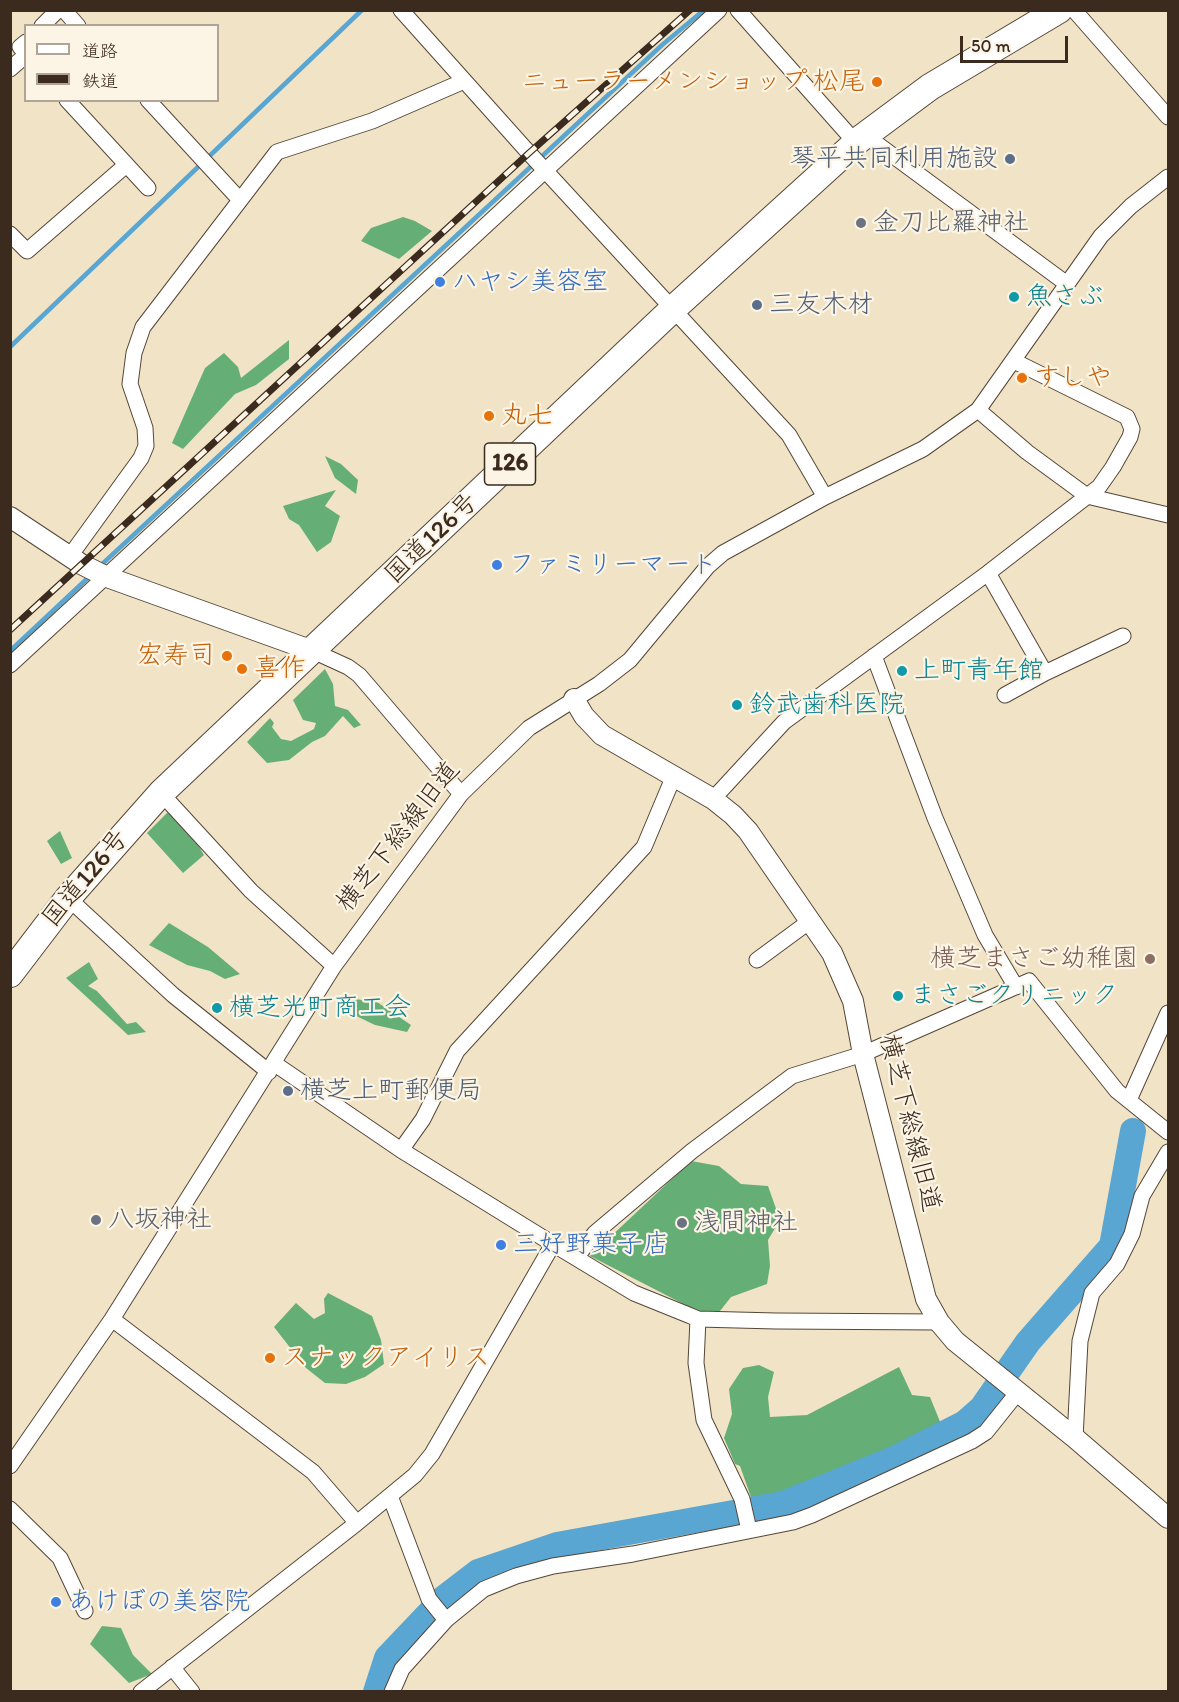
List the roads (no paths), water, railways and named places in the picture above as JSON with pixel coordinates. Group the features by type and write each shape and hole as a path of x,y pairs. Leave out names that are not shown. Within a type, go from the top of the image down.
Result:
{"highway":[{"name":"国道126号","path":"10,974 68,898 162,793 674,308 860,139 930,87 1059,10"}],"street":[{"path":"44,24 58,10"},
{"path":"63,10 76,24"},
{"path":"401,10 789,435 825,497"},
{"path":"10,665 719,10"},
{"path":"738,10 860,139 1067,284"},
{"path":"1074,10 1168,117"},
{"path":"10,69 24,56"},
{"path":"78,561 147,446 145,428 130,384 134,353 143,327 277,152 372,121 464,81"},
{"path":"69,102 148,189"},
{"path":"150,102 240,200"},
{"path":"10,234 27,252 125,166"},
{"path":"574,699 599,684 630,660 708,566 723,553 825,497 923,449 978,410 1101,236 1131,206 1168,177"},
{"path":"713,799 784,722 988,573 1098,487 1130,438 1131,423 1120,412 1014,361"},
{"path":"978,410 1027,452 1087,496 1168,515"},
{"path":"10,517 105,576 313,651 348,667 359,675 461,794"},
{"path":"988,573 1045,673"},
{"path":"1005,694 1123,636"},
{"path":"874,656 935,818 985,935 1016,987"},
{"name":"横芝下総線旧道","path":"10,1466 112,1319 272,1068 334,966 461,794 529,728 574,699 584,716 602,735 713,799 748,831 832,953 853,1001 863,1054 926,1299 939,1322 955,1341 1075,1438 1168,1518"},
{"path":"401,1150 423,1119 457,1051 644,847 673,778"},
{"path":"162,793 251,891 334,966"},
{"path":"68,898 173,995 272,1068 634,1293 698,1319 939,1322"},
{"path":"757,960 810,921"},
{"path":"576,1258 596,1233 692,1151 792,1076 863,1054 1029,981 1117,1091 1168,1131"},
{"path":"1129,1101 1168,1012"},
{"path":"1075,1438 1080,1341 1092,1293 1117,1264 1132,1234 1142,1196 1168,1152"},
{"path":"141,1692 415,1475 432,1454 553,1244"},
{"path":"112,1319 313,1472 357,1523"},
{"path":"698,1319 696,1363 704,1420 745,1506 749,1527"},
{"path":"392,1692 402,1669 446,1620 484,1589 516,1576 812,1515 972,1441 986,1432 1018,1392"},
{"path":"390,1496 429,1599 446,1620"},
{"path":"10,1509 60,1558 85,1611"},
{"path":"172,1667 192,1692"}],"waterway":[{"path":"10,347 362,10"},
{"path":"99,567 662,45 704,10"},
{"path":"10,651 91,575"},
{"path":"376,1692 387,1658 444,1598 478,1572 557,1545 783,1504 894,1459 965,1423 982,1408 1028,1342 1112,1246 1133,1131"}],"railway":[{"path":"10,630 529,153 690,10"}],"place":[{"name":"ニューラーメンショップ 松尾","path":"877,82"},
{"name":"琴平共同利用施設","path":"1010,159"},
{"name":"金刀比羅神社","path":"861,223"},
{"name":"ハヤシ美容室","path":"440,282"},
{"name":"魚さぶ","path":"1014,297"},
{"name":"三友木材","path":"757,305"},
{"name":"すしや","path":"1022,378"},
{"name":"丸七","path":"489,416"},
{"name":"ファミリーマート","path":"497,565"},
{"name":"宏寿司","path":"227,656"},
{"name":"喜作","path":"242,669"},
{"name":"上町青年館","path":"902,671"},
{"name":"鈴武歯科医院","path":"737,705"},
{"name":"横芝まさご幼稚園","path":"1150,959"},
{"name":"まさごクリニック","path":"898,996"},
{"name":"横芝光町商工会","path":"217,1008"},
{"name":"横芝上町郵便局","path":"288,1091"},
{"name":"八坂神社","path":"96,1220"},
{"name":"浅間神社","path":"682,1223"},
{"name":"三好野菓子店","path":"501,1245"},
{"name":"スナックアイリス","path":"270,1358"},
{"name":"あけぼの美容院","path":"56,1602"}]}
